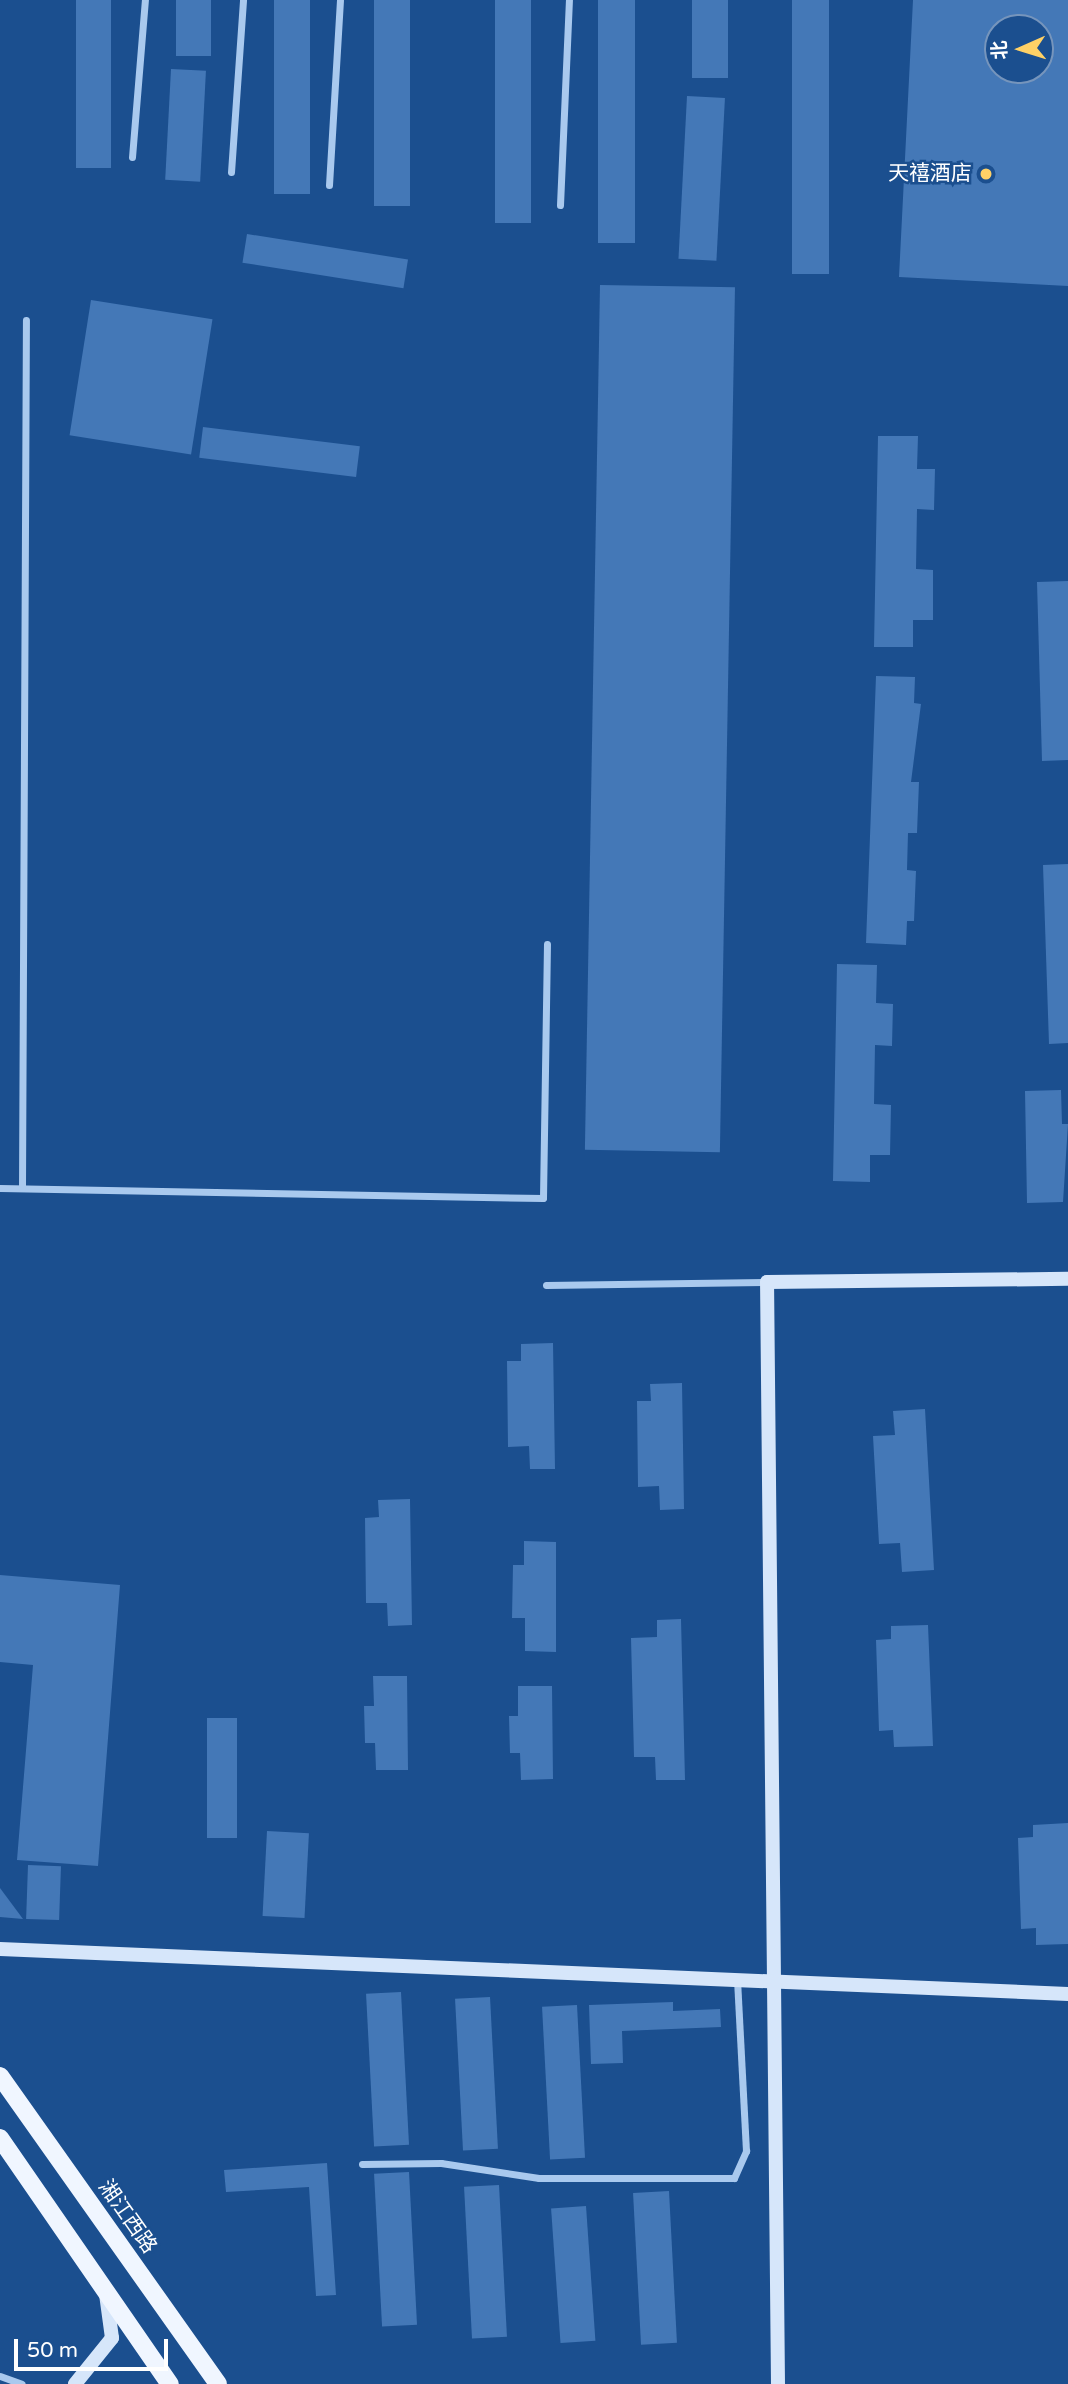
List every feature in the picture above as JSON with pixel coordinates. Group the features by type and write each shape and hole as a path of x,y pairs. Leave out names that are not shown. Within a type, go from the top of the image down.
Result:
{"main road":[{"name":"湘江西路","path":"0,2076 218,2384"},
{"path":"0,2138 105,2286 170,2384"}],"street":[{"path":"132,157 145,0"},
{"path":"231,172 243,0"},
{"path":"329,185 340,0"},
{"path":"559,205 569,0"},
{"path":"22,1188 26,320"},
{"path":"0,1188 543,1198 547,944"},
{"path":"546,1285 1068,1279"},
{"path":"767,1282 770,1979 778,2384"},
{"path":"0,1949 770,1979 1068,1994"},
{"path":"362,2164 441,2162 539,2178 734,2178 746,2151 737,1978"},
{"path":"75,2384 113,2338 105,2286"},
{"path":"0,2376 22,2384"}],"building":[{"path":"76,0 111,0 111,168 76,168"},
{"path":"176,0 211,0 211,56 176,56"},
{"path":"274,0 310,0 310,194 274,194"},
{"path":"374,0 410,0 410,206 374,206"},
{"path":"495,0 531,0 531,223 495,223"},
{"path":"598,0 635,0 635,243 598,243"},
{"path":"692,0 728,0 728,78 692,78"},
{"path":"792,0 829,0 829,274 792,274"},
{"name":"天禧酒店","path":"913,0 1068,0 1068,286 899,277"},
{"path":"171,69 206,71 200,182 165,180"},
{"path":"687,96 725,98 716,261 678,259"},
{"path":"247,234 408,259 403,288 242,263"},
{"path":"600,285 735,287 720,1152 585,1150"},
{"path":"91,300 212,319 191,455 70,435"},
{"path":"203,427 360,446 356,477 199,458"},
{"path":"878,436 918,436 917,469 935,469 934,510 917,509 916,569 933,570 933,620 913,620 913,647 874,647"},
{"path":"1068,581 1068,760 1042,761 1037,582"},
{"path":"876,676 915,677 914,703 921,704 911,782 919,782 917,833 908,833 907,870 916,871 914,921 907,921 906,945 866,943"},
{"path":"1068,864 1068,1043 1049,1044 1043,865"},
{"path":"837,964 877,965 876,1003 893,1004 892,1046 875,1045 874,1104 891,1105 890,1155 870,1155 870,1182 833,1181"},
{"path":"1061,1090 1062,1124 1068,1124 1063,1202 1027,1203 1025,1091"},
{"path":"553,1343 555,1469 530,1469 529,1446 508,1447 507,1361 521,1361 521,1344"},
{"path":"682,1383 684,1509 660,1510 659,1486 638,1487 637,1401 651,1401 650,1384"},
{"path":"925,1409 934,1570 902,1572 900,1543 879,1544 873,1436 895,1435 893,1411"},
{"path":"410,1499 412,1625 388,1626 387,1603 366,1603 365,1518 379,1517 378,1500"},
{"path":"524,1541 556,1542 556,1652 525,1651 525,1618 512,1618 513,1565 524,1565"},
{"path":"0,1575 120,1585 98,1866 17,1860 33,1665 0,1662"},
{"path":"681,1619 685,1780 656,1780 655,1757 634,1757 631,1638 657,1637 657,1620"},
{"path":"928,1625 933,1746 894,1747 893,1730 879,1731 876,1640 891,1639 891,1626"},
{"path":"373,1676 407,1676 408,1770 376,1770 375,1743 365,1743 364,1706 374,1706"},
{"path":"518,1686 552,1686 553,1779 521,1780 520,1753 510,1753 509,1716 518,1716"},
{"path":"207,1718 237,1718 237,1838 207,1838"},
{"path":"1068,1823 1068,1944 1036,1945 1036,1928 1021,1929 1018,1838 1033,1837 1033,1825"},
{"path":"267,1831 309,1833 304,1918 263,1916"},
{"path":"28,1865 61,1866 59,1920 26,1919"},
{"path":"0,1888 23,1919 0,1917"},
{"path":"401,1992 409,2145 374,2147 366,1994"},
{"path":"490,1997 498,2149 463,2151 455,1999"},
{"path":"673,2002 673,2011 720,2009 721,2027 622,2031 623,2063 591,2064 589,2005"},
{"path":"577,2005 585,2158 550,2160 542,2007"},
{"path":"327,2163 336,2295 316,2296 309,2187 226,2192 224,2170"},
{"path":"409,2172 417,2325 382,2327 374,2174"},
{"path":"499,2185 507,2337 472,2339 464,2187"},
{"path":"669,2191 677,2343 641,2345 633,2193"},
{"path":"586,2206 595,2341 561,2343 551,2208"}],"place":[{"name":"天禧酒店","path":"986,174"}]}
